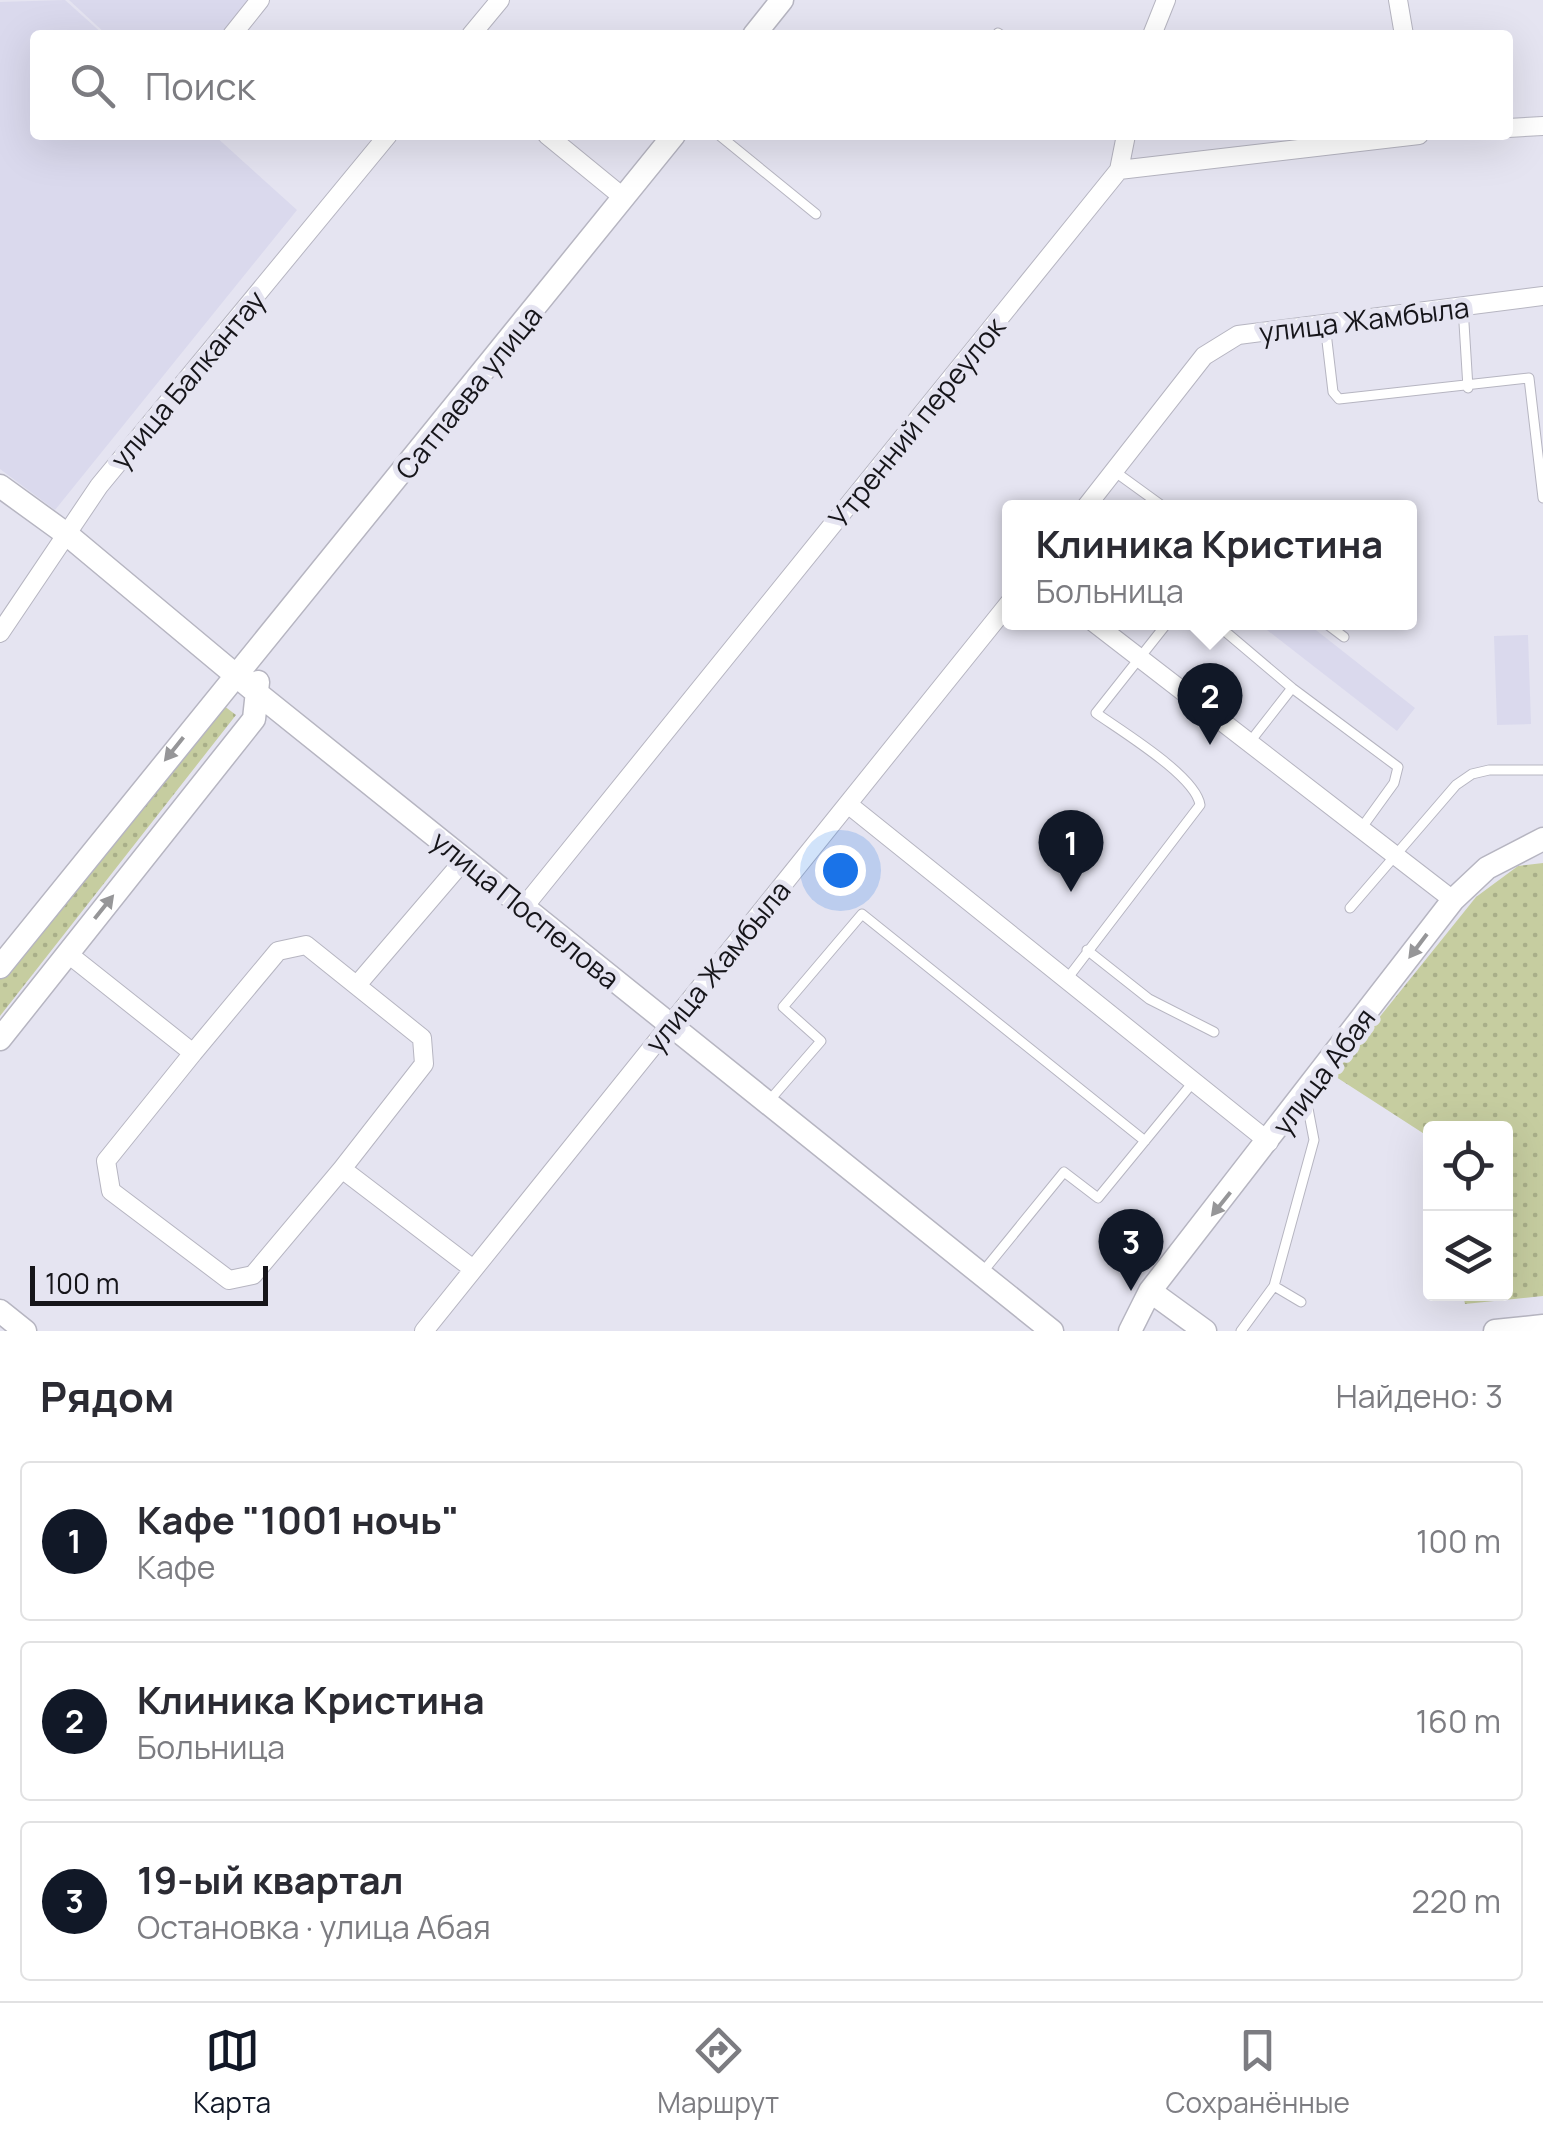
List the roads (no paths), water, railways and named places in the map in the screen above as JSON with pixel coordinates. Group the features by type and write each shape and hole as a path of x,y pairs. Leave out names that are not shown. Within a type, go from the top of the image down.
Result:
{"street":[{"path":"236,30 260,0"},
{"path":"475,30 500,0"},
{"path":"758,30 782,0"},
{"path":"1154,30 1166,0"},
{"path":"1398,0 1403,30"},
{"path":"1513,128 1543,126"},
{"name":"улица Балкантау","path":"0,633 69,536 99,486 384,140"},
{"path":"553,140 624,198"},
{"name":"Сатпаева улица","path":"0,966 236,674 262,649 670,140"},
{"path":"1125,140 1119,170 1376,140"},
{"name":"Утренний переулок","path":"524,908 1119,170"},
{"name":"улица Жамбыла","path":"1090,500 1204,356 1238,335 1543,296"},
{"name":"улица Поспелова","path":"0,486 69,536 257,693 1052,1331"},
{"name":"улица Жамбыла","path":"424,1331 1002,612"},
{"path":"1104,630 1453,900"},
{"path":"0,1039 254,719 262,649"},
{"path":"848,805 1269,1142"},
{"name":"улица Абая","path":"1130,1331 1150,1290 1305,1096 1453,900 1487,868 1543,840"},
{"path":"357,985 464,860"},
{"path":"306,945 422,1038 424,1064 253,1275 229,1280 111,1191 106,1161 193,1053 278,951 306,945"},
{"path":"67,953 193,1053"},
{"path":"342,1168 473,1269"},
{"path":"1150,1290 1205,1331"},
{"path":"0,1310 25,1331"},
{"path":"1495,1331 1543,1326"}],"lane":[{"path":"725,140 816,214"},
{"path":"1463,307 1468,388"},
{"path":"1324,324 1333,392 1339,400 1468,388 1516,378 1531,380 1543,498"},
{"path":"1114,470 1154,500"},
{"path":"1067,979 1200,805 1194,791 1161,760 1096,712 1162,630"},
{"path":"1223,630 1292,688 1398,767 1394,783 1360,831"},
{"path":"1335,630 1344,637"},
{"path":"1248,743 1292,688"},
{"path":"1350,908 1393,856 1472,774 1543,770"},
{"path":"767,1104 821,1041 783,1007 862,914 1145,1142"},
{"path":"1087,950 1149,999 1214,1032"},
{"path":"981,1274 1064,1172 1098,1198 1194,1080"},
{"path":"1241,1331 1274,1286 1314,1140 1305,1096"},
{"path":"1274,1286 1301,1302"}],"place":[{"name":"Клиника Кристина","path":"1210,745"},
{"name":"Кафе \"1001 ночь\"","path":"1071,892"},
{"name":"19-ый квартал","path":"1131,1291"}]}
